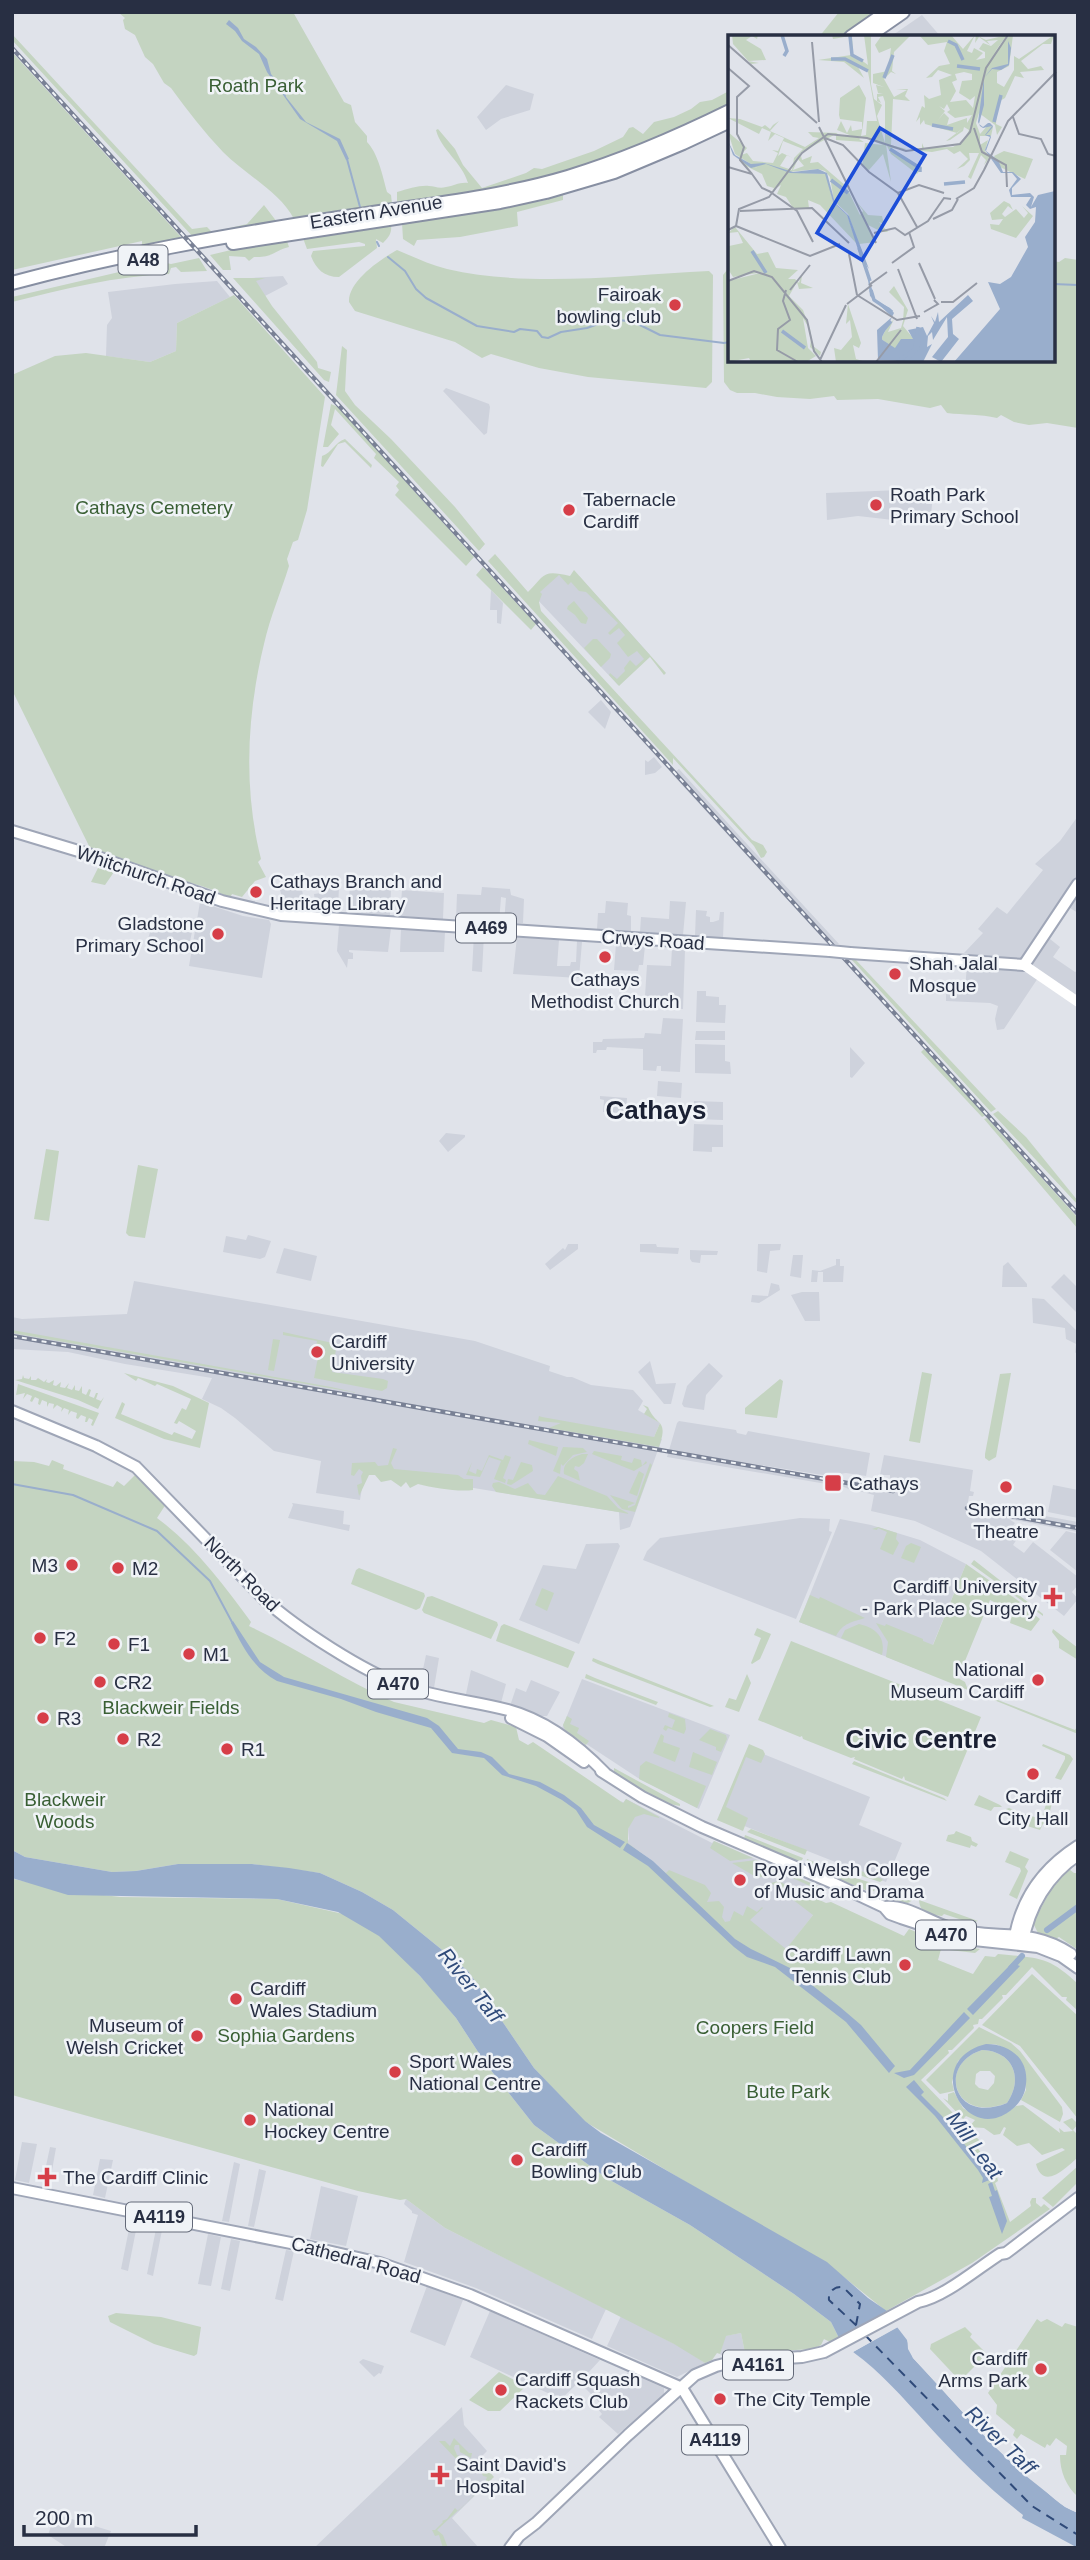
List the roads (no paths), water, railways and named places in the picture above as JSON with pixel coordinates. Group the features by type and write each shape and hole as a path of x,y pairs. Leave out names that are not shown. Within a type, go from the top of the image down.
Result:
{"highway":[{"path":"854,35 887,12"},
{"path":"870,35 903,12"},
{"name":"Eastern Avenue","path":"12,283 153,249 379,216 519,189 587,172 655,146 728,112"},
{"name":"Eastern Avenue","path":"409,211 521,198 569,186 648,158 728,122"},
{"name":"Eastern Avenue","path":"12,292 273,232"}],"main road":[{"name":"Whitchurch Road","path":"12,831 91,855 222,901 281,915"},
{"path":"1078,884 1024,965 1078,1002"},
{"name":"Crwys Road","path":"281,915 1024,965"},
{"name":"North Road","path":"12,1411 96,1446 136,1467 264,1599 315,1637 397,1683 511,1711 544,1725 593,1760 605,1773 642,1797 710,1831 884,1907 894,1905 961,1931 1051,1943 1078,1959"},
{"path":"1019,1940 1019,1914 1035,1886 1056,1861 1078,1846"},
{"path":"1019,1940 1041,1893 1061,1868 1078,1855"},
{"name":"North Road","path":"1019,1940 1049,1950 1078,1968"},
{"name":"Cathedral Road","path":"12,2188 295,2243 380,2263 470,2295 682,2388"},
{"name":"A4161","path":"514,2546 631,2432 695,2375 722,2364 810,2356 843,2347 898,2317 918,2302 926,2301 960,2283 971,2272 1005,2253 1078,2197"},
{"name":"A4119","path":"682,2388 780,2548"},
{"name":"A4119","path":"747,2492 788,2548"},
{"name":"A4161","path":"514,2546 529,2526 534,2524"}],"water":[{"path":"229,20 238,28 244,39 267,59 271,74 306,122 340,139 349,159 346,160 337,141 300,119 267,72 259,54 226,24"},
{"path":"233,1621 260,1662 284,1677 427,1718 439,1726 458,1749 481,1752 492,1757 509,1774 540,1782 564,1795 581,1808 594,1825 625,1842 620,1848 587,1827 576,1810 562,1800 536,1786 502,1775 484,1758 452,1753 431,1728 277,1681 262,1670 250,1656 231,1623"},
{"path":"627,1843 653,1861 735,1939 790,1968 840,2007 861,2025 895,2066 889,2073 846,2022 775,1967 747,1957 734,1947 648,1866 623,1850"},
{"name":"River Taff","path":"12,1850 25,1857 112,1872 178,1864 252,1864 289,1868 320,1873 362,1892 393,1910 468,1971 534,2068 585,2121 601,2133 827,2262 887,2311 839,2338 831,2322 794,2294 690,2225 608,2179 534,2125 486,2064 456,2018 420,1976 379,1936 338,1912 277,1899 68,1895 12,1878"},
{"path":"1012,1963 1020,1966 973,2015 967,2009"},
{"path":"964,2012 970,2018 914,2075 904,2078 894,2073 910,2070"},
{"path":"986,2044 995,2045 1010,2050 1021,2060 1026,2075 1025,2088 1016,2106 993,2119 978,2117 965,2109 956,2096 953,2081 956,2066 966,2053","holes":["982,2050 1001,2055 1012,2068 1015,2076 1012,2094 1007,2103 989,2108 974,2106 963,2100 957,2090 959,2067 968,2057"]},
{"path":"914,2080 924,2092 921,2095 942,2116 992,2179 982,2183 983,2178 978,2170 935,2116 906,2087"},
{"path":"992,2182 1007,2221 1002,2234 989,2197 992,2196 988,2184"},
{"path":"897,2327 907,2340 913,2358 986,2438 1054,2499 1078,2513 1078,2548 1022,2518 1023,2515 997,2494 882,2377 853,2352"}],"waterway":[{"path":"347,159 360,207"},
{"path":"377,242 379,246"},
{"path":"388,257 405,271 416,289 426,298 477,326 514,332 520,329 537,331 542,337 548,338 612,319 634,322 660,335 728,342"},
{"path":"1055,284 1078,285"},
{"path":"12,1484 73,1495 157,1531 210,1581 233,1624"},
{"path":"1047,1930 1078,1907"},
{"path":"1011,1968 1022,1956"}],"railway":[{"path":"12,48 1078,1214"},
{"path":"12,1336 893,1491"},
{"path":"967,1508 1078,1528"}],"place":[{"name":"Fairoak bowling club","path":"675,305"},
{"name":"Roath Park Primary School","path":"876,505"},
{"name":"Tabernacle Cardiff","path":"569,510"},
{"name":"Cathays Branch and Heritage Library","path":"256,892"},
{"name":"Gladstone Primary School","path":"218,934"},
{"name":"Cathays Methodist Church","path":"605,957"},
{"name":"Shah Jalal Mosque","path":"895,974"},
{"name":"Cardiff University","path":"317,1352"},
{"name":"Cathays","path":"833,1483"},
{"name":"Sherman Theatre","path":"1006,1487"},
{"name":"M3","path":"72,1565"},
{"name":"M2","path":"118,1568"},
{"name":"Cardiff University - Park Place Surgery","path":"1053,1597"},
{"name":"F2","path":"40,1638"},
{"name":"F1","path":"114,1644"},
{"name":"M1","path":"189,1654"},
{"name":"National Museum Cardiff","path":"1038,1680"},
{"name":"CR2","path":"100,1682"},
{"name":"R3","path":"43,1718"},
{"name":"R2","path":"123,1739"},
{"name":"R1","path":"227,1749"},
{"name":"Cardiff City Hall","path":"1033,1774"},
{"name":"Royal Welsh College of Music and Drama","path":"740,1880"},
{"name":"Cardiff Lawn Tennis Club","path":"905,1965"},
{"name":"Cardiff Wales Stadium","path":"236,1999"},
{"name":"Museum of Welsh Cricket","path":"197,2036"},
{"name":"Sport Wales National Centre","path":"395,2072"},
{"name":"National Hockey Centre","path":"250,2120"},
{"name":"Cardiff Bowling Club","path":"517,2160"},
{"name":"The Cardiff Clinic","path":"47,2177"},
{"name":"Cardiff Arms Park","path":"1041,2369"},
{"name":"Cardiff Squash Rackets Club","path":"501,2390"},
{"name":"The City Temple","path":"720,2399"},
{"name":"Saint David's Hospital","path":"440,2475"}],"district":[{"name":"Cathays","path":"656,1110"},
{"name":"Civic Centre","path":"921,1739"}],"park label":[{"name":"Roath Park","path":"256,85"},
{"name":"Cathays Cemetery","path":"154,507"},
{"name":"Blackweir Fields","path":"171,1707"},
{"name":"Blackweir Woods","path":"65,1810"},
{"name":"Coopers Field","path":"755,2027"},
{"name":"Sophia Gardens","path":"286,2035"},
{"name":"Bute Park","path":"788,2091"}],"water label":[{"name":"Mill Leat","path":"975,2145"}]}
